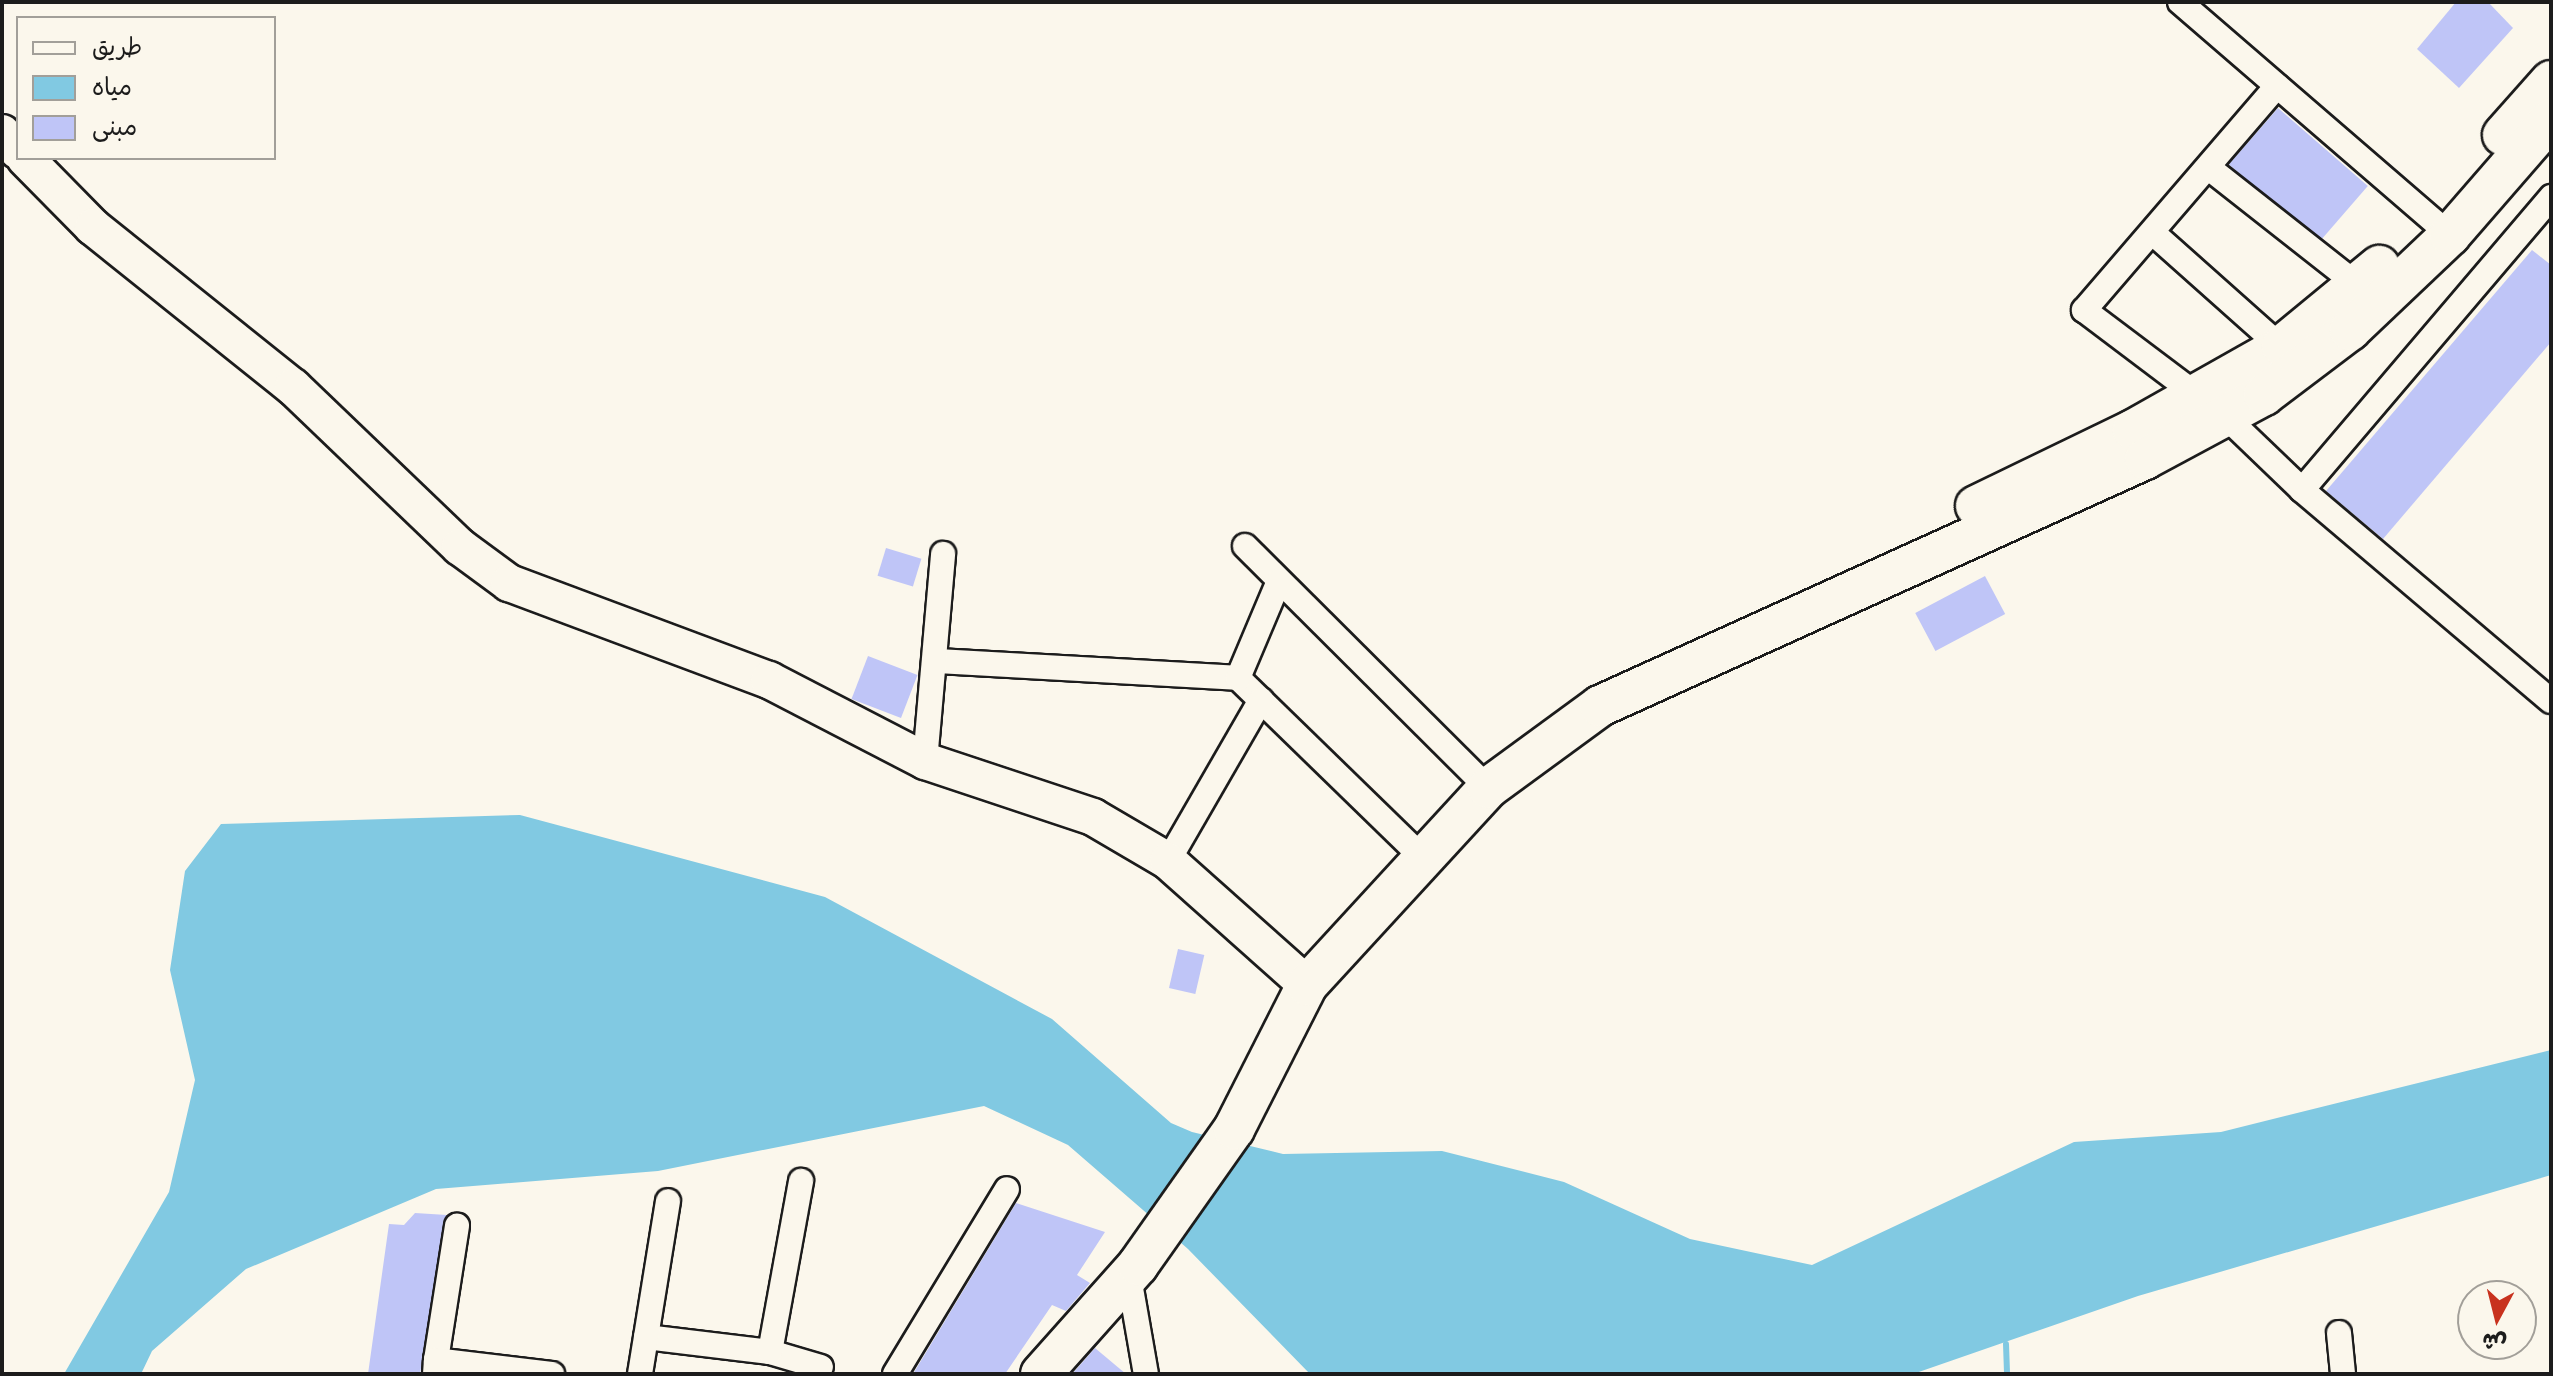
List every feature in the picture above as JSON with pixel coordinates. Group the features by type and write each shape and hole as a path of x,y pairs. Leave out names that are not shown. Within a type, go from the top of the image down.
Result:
{"main road":[{"path":"2440,226 2551,81"},
{"path":"1041,1374 1133,1271 1234,1129 1316,976 1414,849 1481,780 1594,696 1889,561 2210,406 2293,357 2369,294 2551,119"},
{"path":"2,133 16,149"},
{"path":"27,160 93,227 293,387 460,547 509,583 769,680 925,761 1093,817 1168,861 1316,976"}],"street":[{"path":"2180,2 2440,226"},
{"path":"2277,86 2084,310 2210,406 2302,490 2551,701"},
{"path":"2209,168 2369,294"},
{"path":"2302,490 2551,197"},
{"path":"2153,233 2293,357"},
{"path":"1245,546 1481,780"},
{"path":"925,761 943,554"},
{"path":"1238,678 1279,581"},
{"path":"936,661 1238,678 1414,849"},
{"path":"1168,861 1261,700"},
{"path":"770,1352 801,1181"},
{"path":"895,1374 1007,1189"},
{"path":"640,1374 668,1201"},
{"path":"457,1226 435,1367 552,1374"},
{"path":"1133,1271 1146,1374"},
{"path":"2339,1333 2343,1374"},
{"path":"646,1337 770,1352 821,1367"}],"water":[{"path":"520,815 825,897 1052,1019 1171,1123 1192,1132 1283,1154 1442,1151 1564,1182 1690,1239 1812,1265 2074,1142 2221,1132 2551,1050 2551,1175 2138,1296 1913,1374 1310,1374 1188,1249 1068,1145 984,1106 658,1171 436,1189 246,1269 152,1351 141,1374 64,1374 169,1192 195,1080 170,970 185,871 221,824"}],"building":[{"path":"2456,2 2488,2 2513,28 2459,88 2417,49"},
{"path":"2278,108 2368,186 2319,243 2229,165"},
{"path":"2532,250 2551,265 2551,342 2383,539 2326,491"},
{"path":"886,548 921,559 913,587 878,576"},
{"path":"1985,576 2005,614 1935,651 1915,613"},
{"path":"868,656 917,675 901,718 852,699"},
{"path":"1178,949 1204,955 1195,994 1169,988"},
{"path":"1016,1203 1105,1232 1077,1275 1090,1283 1066,1311 1052,1305 1005,1374 913,1374"},
{"path":"415,1213 447,1215 420,1374 368,1374 389,1224 404,1225"},
{"path":"1095,1348 1126,1374 1072,1374"}],"waterway":[{"path":"2006,1344 2007,1374"}]}
